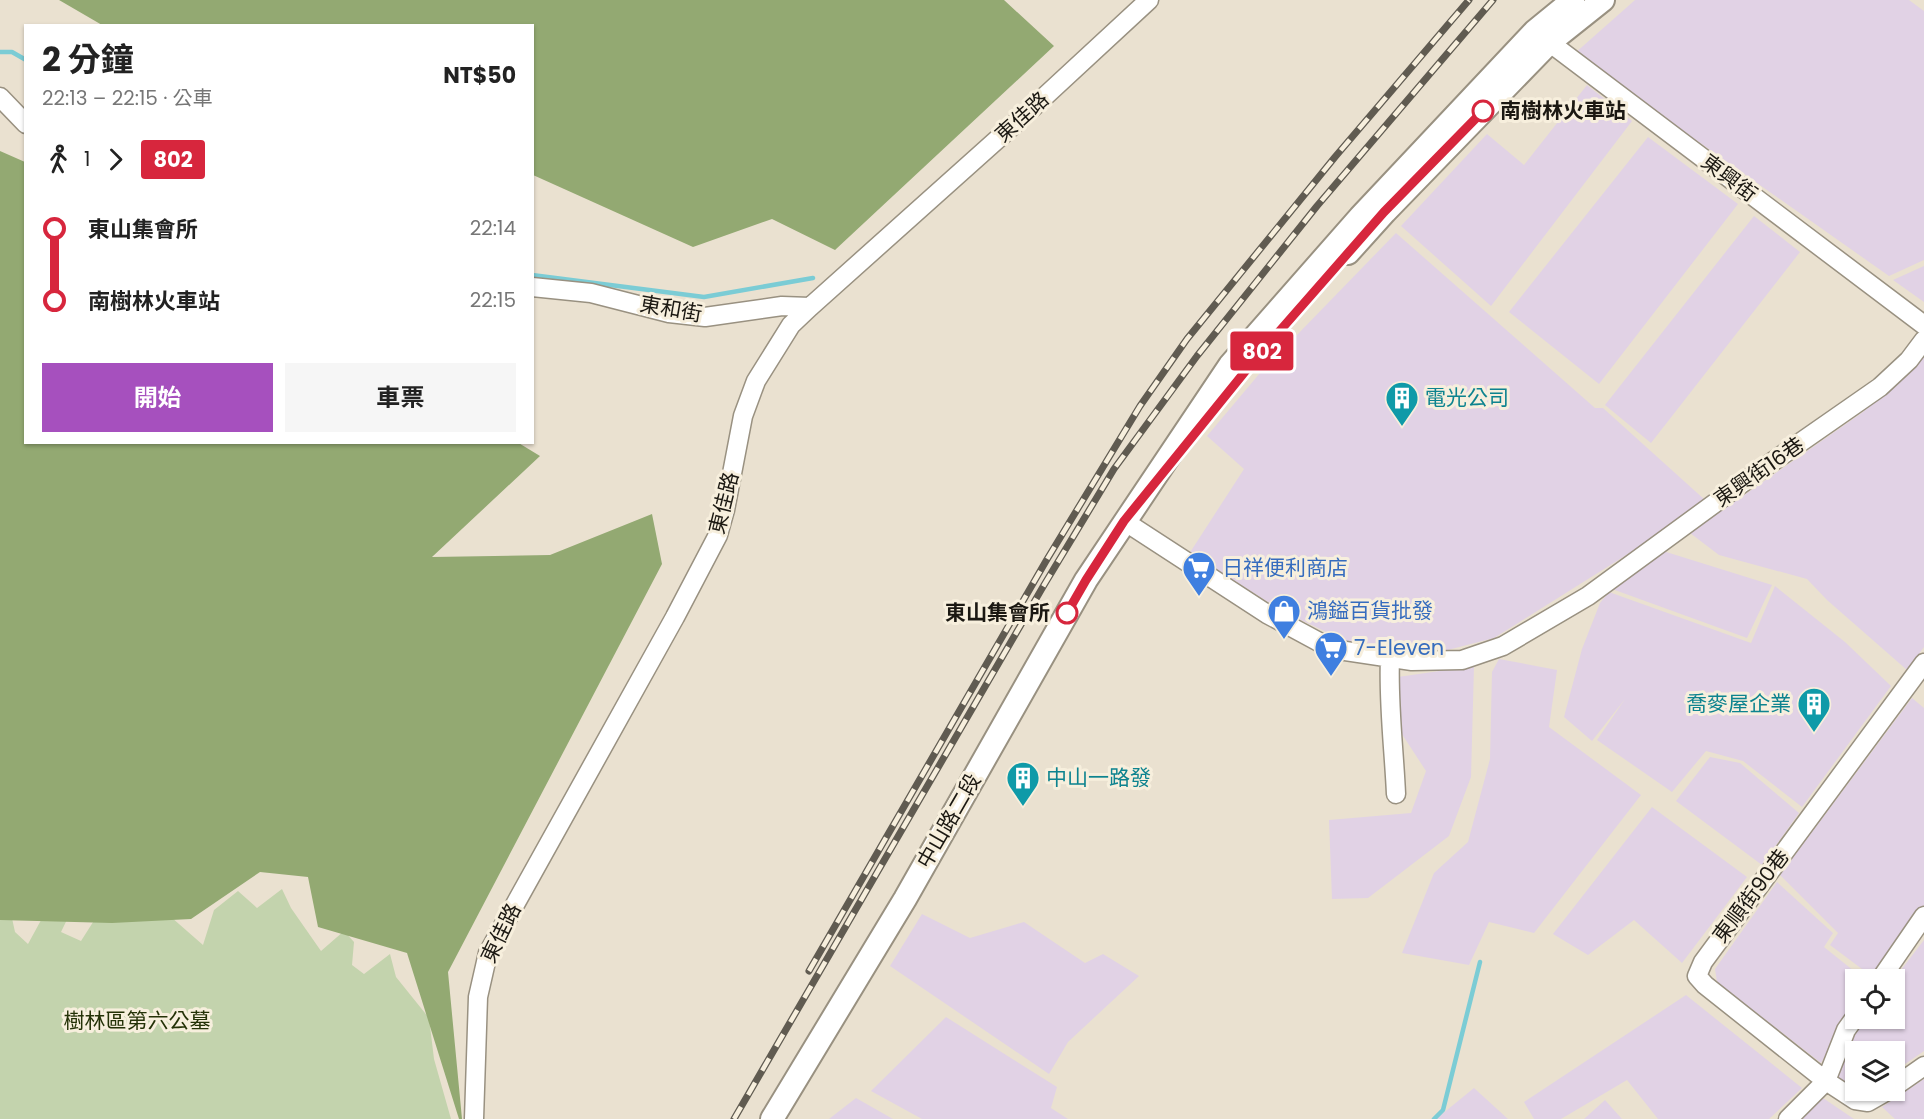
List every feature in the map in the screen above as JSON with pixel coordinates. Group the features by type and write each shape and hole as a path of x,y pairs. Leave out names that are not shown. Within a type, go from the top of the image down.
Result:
{"main road":[{"name":"中山路二段","path":"772,1119 905,899 1086,580 1124,521 1256,358 1573,0"},
{"name":"中山路二段","path":"1542,37 1604,0"}],"street":[{"name":"東佳路","path":"474,1119 478,997 488,953 675,617 718,535 743,416 756,381 791,325 1149,0"},
{"name":"東興街","path":"1542,37 1924,325"},
{"path":"0,97 24,122"},
{"name":"東和街","path":"534,287 591,293 669,313 705,317 782,306 810,307"},
{"name":"東興街16巷","path":"1124,521 1267,614 1332,649 1412,661 1462,660 1503,646 1587,596 1752,476 1880,387 1909,360 1924,340"},
{"path":"1390,658 1389,685 1396,794"},
{"name":"東順街90巷","path":"1826,1081 1705,985 1697,976 1703,962 1924,663"},
{"path":"1888,969 1924,916"},
{"path":"1788,1119 1826,1081 1847,1029"},
{"path":"1905,1079 1924,1066"},
{"path":"1826,1081 1845,1093"}],"shaded area":[{"path":"1635,0 1909,0 1924,11 1924,260 1889,276 1574,54"},
{"path":"1587,85 1632,121 1491,306 1401,226 1487,134 1524,165"},
{"path":"1648,137 1738,204 1599,384 1509,312"},
{"path":"1754,216 1800,252 1651,443 1605,405"},
{"name":"電光公司","path":"1396,233 1595,408 1603,408 1705,500 1655,537 1494,638 1436,653 1418,644 1404,649 1350,643 1284,612 1189,554 1244,469 1207,436 1260,373"},
{"path":"1924,266 1924,302 1893,280"},
{"path":"1924,356 1924,647 1907,670 1827,600 1807,579 1719,555 1690,533 1863,412"},
{"path":"1663,551 1772,585 1747,638 1612,589"},
{"path":"1775,586 1845,642 1891,686 1802,807 1743,761 1706,751 1672,792 1597,740 1625,699 1592,741 1564,717 1582,649 1600,603 1609,592 1751,643"},
{"path":"1499,659 1557,670 1549,727 1641,795 1534,933 1489,922 1469,965 1402,953 1434,873 1468,842 1490,759 1492,672"},
{"path":"1474,666 1471,777 1449,836 1368,898 1332,899 1329,820 1411,813 1426,771 1398,728 1398,677"},
{"path":"1912,698 1924,708 1924,905 1880,969 1862,969 1830,945 1838,933 1780,875"},
{"path":"1710,757 1740,763 1799,813 1762,865 1676,801"},
{"path":"1652,807 1747,877 1682,963 1634,920 1588,955 1553,934"},
{"path":"1777,882 1833,933 1824,947 1852,969 1845,969 1845,1022 1821,1063 1717,982 1715,969"},
{"path":"922,914 970,938 1024,922 1085,963 1103,954 1139,976 1068,1042 1049,1074 890,966"},
{"path":"1924,940 1924,1051 1905,1064 1905,1041 1850,1041 1856,1029 1905,1029 1905,969 1902,969"},
{"path":"1686,995 1802,1088 1769,1119 1658,1119 1627,1080 1561,1119 1534,1119 1524,1102"},
{"path":"946,1017 1057,1087 1051,1108 1068,1119 922,1119 871,1091"},
{"path":"1845,1058 1845,1082 1838,1079"},
{"path":"1924,1079 1924,1119 1895,1119 1882,1107 1891,1101 1905,1101 1905,1092"},
{"path":"1474,1088 1508,1119 1436,1119"},
{"path":"856,1098 893,1119 829,1119"},
{"path":"1823,1098 1854,1119 1802,1119"},
{"path":"1605,1100 1622,1119 1584,1119"}],"green space":[{"path":"59,0 1004,0 1054,46 835,250 772,219 693,247 534,175 534,24 100,24"},
{"path":"0,151 24,162 24,444 520,444 540,456 432,557 550,555 652,514 662,564 448,972 462,1119 459,1119 407,953 318,927 308,877 260,872 191,919 112,923 0,920"},
{"name":"樹林區第六公墓","path":"282,889 291,908 321,951 344,931 354,942 352,965 364,974 390,954 396,977 429,1018 434,1059 451,1119 0,1119 0,905 10,909 15,932 28,944 46,911 78,897 61,932 81,941 95,919 163,910 203,945 214,910 238,891 257,908"}],"waterway":[{"path":"0,52 12,52 24,59"},
{"path":"534,275 704,297 813,278"},
{"path":"1434,1119 1443,1110 1480,962"}],"railway":[{"path":"809,971 1046,561 1140,406 1187,339 1335,157 1469,0"},
{"path":"734,1119 1044,585 1114,469 1197,356 1317,206 1493,0"}],"bus line":[{"name":"802","path":"1067,613 1124,521 1256,358 1384,212 1483,111"}],"place":[{"name":"南樹林火車站","path":"1483,111"},
{"name":"電光公司","path":"1402,427"},
{"name":"日祥便利商店","path":"1199,597"},
{"name":"東山集會所","path":"1067,613"},
{"name":"鴻鎰百貨批發","path":"1284,640"},
{"name":"7-Eleven","path":"1331,677"},
{"name":"喬麥屋企業","path":"1814,733"},
{"name":"中山一路發","path":"1023,807"}]}
